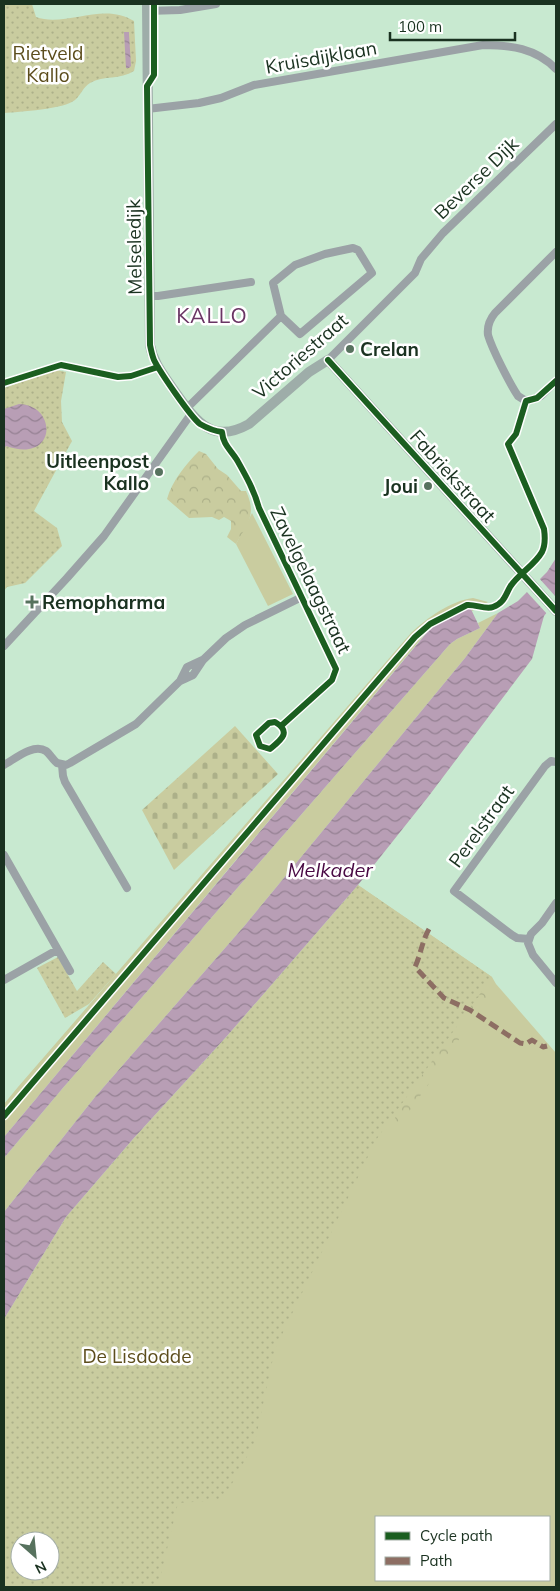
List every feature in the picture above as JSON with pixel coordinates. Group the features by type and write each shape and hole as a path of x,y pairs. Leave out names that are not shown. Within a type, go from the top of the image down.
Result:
{"main road":[{"name":"Melseledijk","path":"147,8 150,345 158,367 188,411"},
{"name":"Victoriestraat","path":"222,432 238,430 249,424 309,372 328,360"},
{"name":"Fabriekstraat","path":"328,360 556,611"},
{"path":"188,411 200,423 222,432"}],"street":[{"path":"147,8 180,10 216,4"},
{"name":"Kruisdijklaan","path":"148,109 199,103 221,98 254,85 483,45 505,45 521,48 544,59 556,69"},
{"name":"Beverse Dijk","path":"421,259 444,232 556,124"},
{"path":"353,248 358,250 372,273 300,334 281,316 273,283 295,265 325,254 353,248"},
{"path":"556,252 495,313 488,326 488,334 492,344 518,396 526,401 539,397 556,381"},
{"name":"Victoriestraat","path":"328,360 415,273 421,259"},
{"path":"149,296 251,282"},
{"path":"4,646 104,536 188,411 281,316"},
{"path":"4,383 60,365 118,377 131,376 158,367"},
{"name":"Zavelgelaagstraat","path":"222,432 225,445 236,458 254,492 259,508 336,669 332,680 281,726"},
{"path":"4,765 37,748 44,750 57,764 70,763 136,724 180,681 186,667 202,660 226,638 245,625 302,597"},
{"name":"Perelstraat","path":"529,940 512,935 454,890 545,766 551,761 556,762"},
{"path":"62,765 62,776 65,782 127,888"},
{"path":"4,855 70,971"},
{"path":"556,903 542,923 534,930 528,943 530,951 556,983"},
{"path":"4,980 57,950"}],"green space":[{"name":"Rietveld Kallo","path":"4,4 32,4 36,17 47,20 110,13 134,21 136,61 134,71 123,76 101,79 90,83 75,100 62,106 4,113"},
{"path":"56,370 66,372 61,401 62,422 72,441 34,511 57,528 62,546 25,583 7,587 4,591 4,388"},
{"path":"199,451 206,454 218,469 227,475 241,491 246,491 251,506 251,513 236,544 227,537 231,529 231,521 224,517 219,520 212,517 189,518 167,499 180,473"},
{"path":"252,513 293,594 268,606 236,544"},
{"path":"473,598 488,602 472,611 470,608 431,627 4,1137 4,1104 411,633 447,606"},
{"path":"498,613 465,658 246,924 95,1097 4,1212 4,1158 450,644 480,628 478,623"},
{"path":"235,726 278,774 174,870 142,810"},
{"path":"358,885 492,977 556,1053 556,1587 4,1587 4,1319"},
{"name":"De Lisdodde","path":"358,885 492,977 376,1140 275,1349 255,1442 223,1500 178,1503 158,1587 4,1587 4,1319 66,1217 133,1139 227,1036"},
{"path":"58,957 77,991 103,962 116,974 89,1004 65,1018 37,968"},
{"path":"487,989 490,995 470,1018 455,1047 438,1063 428,1085 398,1127 395,1118 422,1072 476,990"}],"water":[{"path":"124,32 129,32 131,66 129,68 126,68"},
{"path":"19,404 32,407 41,414 45,422 46,432 43,441 35,447 23,449 6,446 4,449 4,409"},
{"name":"Melkader","path":"556,558 556,601 544,616 532,659 428,797 358,885 66,1217 4,1319 4,1212 95,1097 246,924 465,658 498,613 518,601 547,572"},
{"path":"470,607 480,628 450,644 4,1158 4,1137 424,636 439,622"}],"pier":[{"path":"538,577 556,597 556,605 548,615 525,590"}],"marked path":[{"path":"429,929 415,967 444,998 470,1010 520,1043 526,1044 532,1040 543,1047 547,1046"}],"cycle path":[{"path":"154,4 154,75 147,86 150,345 152,354 157,366 195,419 205,427 222,432 226,444 250,483 259,508 336,669 332,680 281,726"},
{"path":"328,360 556,611"},
{"path":"4,383 61,365 118,377 131,376 158,367"},
{"path":"4,1116 415,637 430,624 467,605 487,608 497,605 504,599 513,582 539,557 544,547 544,529 508,444 516,434 526,401 537,398 556,381"},
{"path":"275,722 283,729 283,736 270,749 260,746 256,735 269,723 275,722"}],"place":[{"name":"Crelan","path":"350,349"},
{"name":"Uitleenpost Kallo","path":"159,472"},
{"name":"Joui","path":"428,486"},
{"name":"Remopharma","path":"32,602"}],"district":[{"name":"KALLO","path":"212,316"}]}
